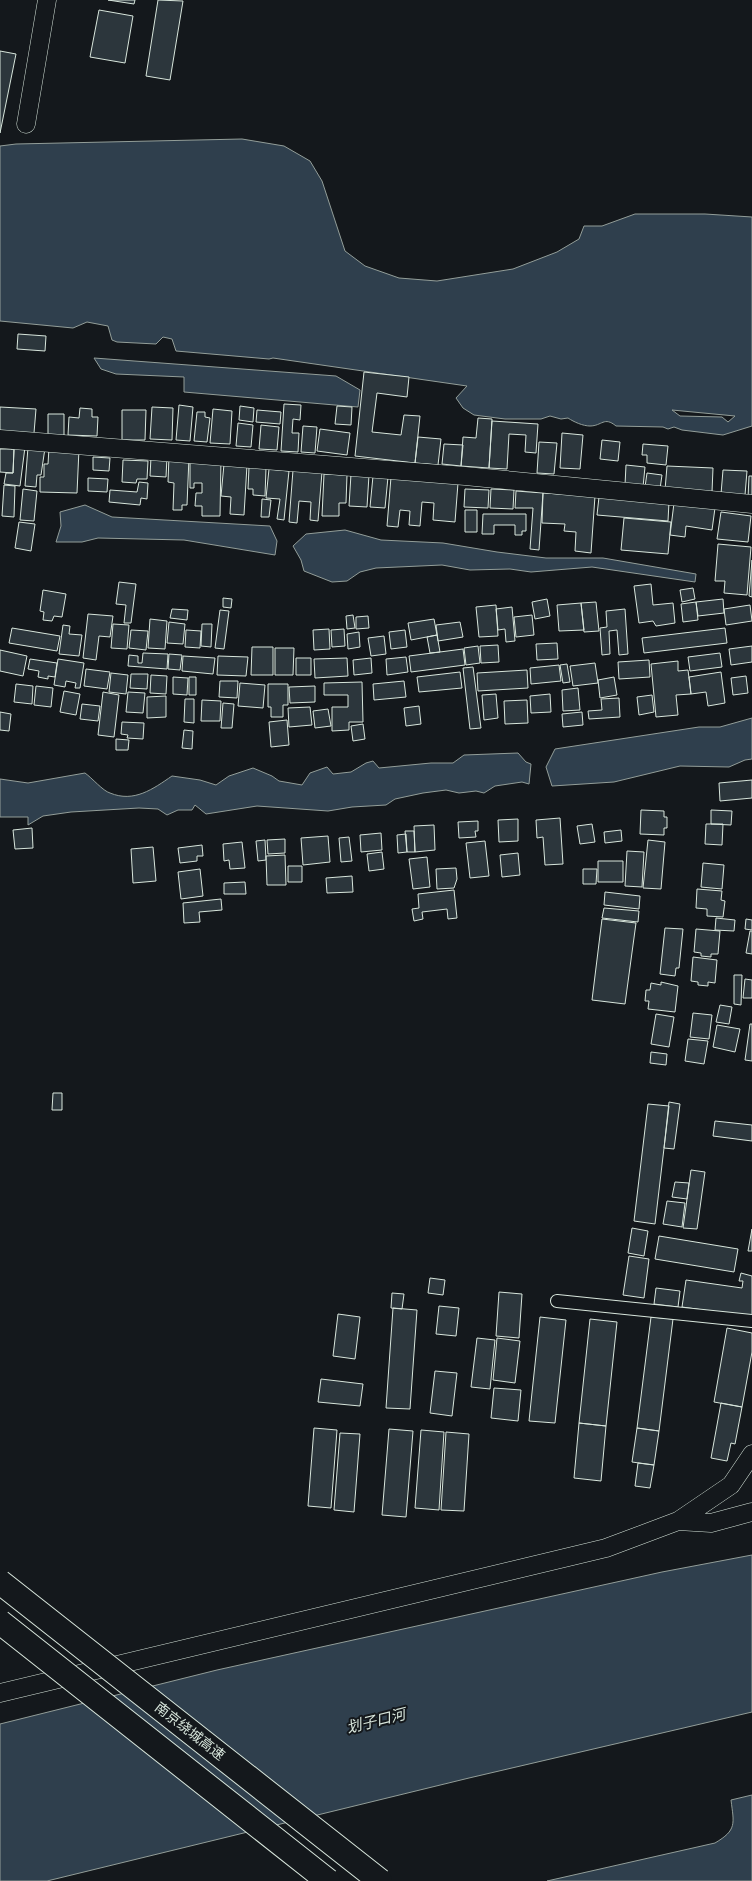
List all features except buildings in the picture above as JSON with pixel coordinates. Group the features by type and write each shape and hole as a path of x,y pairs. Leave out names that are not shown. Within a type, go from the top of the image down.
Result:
{"highway":[{"name":"南京绕城高速","path":"0,1582 380,1881"},
{"path":"0,1622 328,1881"}],"street":[{"path":"26,124 48,0"},
{"path":"0,439 455,475 752,504"},
{"path":"557,1301 752,1321"},
{"path":"0,1693 606,1548 678,1521 731,1485 752,1454"},
{"path":"678,1521 711,1523 752,1512"}],"water":[{"path":"242,139 284,146 310,161 322,181 345,251 365,266 399,278 437,281 513,269 557,252 579,239 584,226 602,226 635,214 705,214 752,217 752,426 723,435 682,430 674,427 668,429 663,427 616,426 609,422 587,426 568,418 561,419 550,416 541,419 505,419 474,415 463,408 456,398 467,386 273,358 176,351 172,339 163,337 156,344 117,342 112,340 108,326 87,322 73,328 0,321 0,146 16,144","holes":["672,410 735,416 728,422 722,417 680,416"]},
{"path":"94,358 336,376 360,390 358,407 184,392 184,377 116,374 101,369"},
{"path":"85,505 112,517 270,526 277,541 275,555 184,540 98,538 82,542 56,542 61,526 60,512"},
{"path":"345,530 381,540 443,543 546,558 603,558 696,574 695,582 592,567 531,572 510,569 470,570 442,565 376,568 360,572 347,581 332,582 304,571 301,560 293,546 306,534"},
{"path":"752,718 752,759 729,767 680,766 614,782 552,786 546,767 555,749 699,727 720,727"},
{"path":"518,753 526,762 531,764 529,784 522,782 495,786 484,793 476,791 459,793 446,790 395,799 386,805 352,807 328,811 257,806 206,814 195,805 192,810 178,810 167,815 158,809 139,808 71,812 43,816 28,825 28,817 0,817 0,779 28,783 85,773 107,792 119,796 127,796 150,790 172,776 200,780 216,785 229,776 253,768 279,781 302,785 310,773 327,767 333,774 351,772 373,761 379,768 453,763 464,755"},
{"name":"划子口河","path":"752,1555 752,1712 469,1778 47,1881 0,1881 0,1724 217,1670 662,1572"},
{"path":"752,1795 752,1881 547,1881 715,1843 731,1830 733,1815 731,1800"}]}
